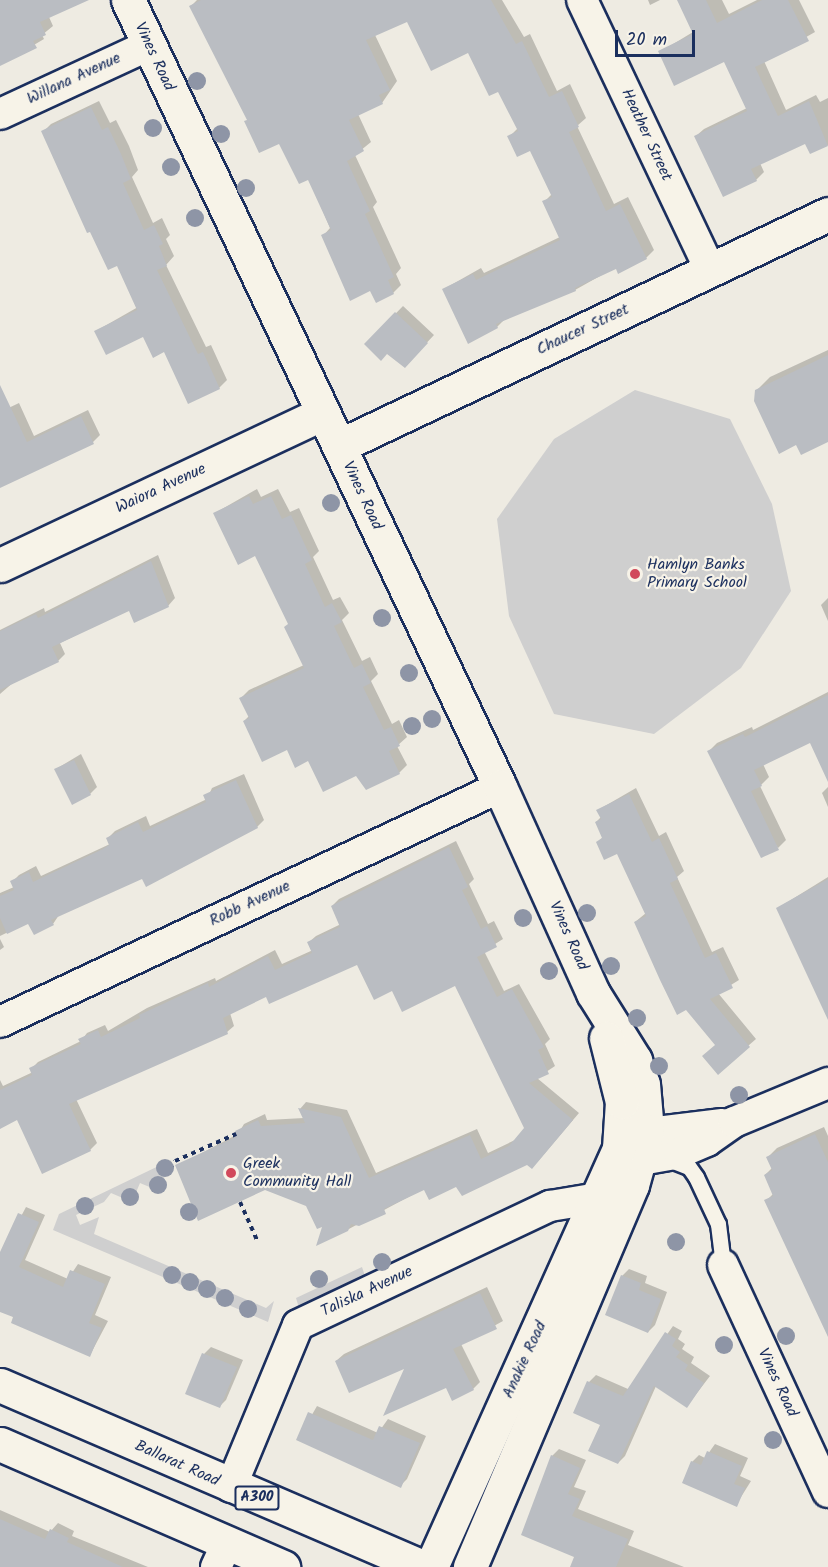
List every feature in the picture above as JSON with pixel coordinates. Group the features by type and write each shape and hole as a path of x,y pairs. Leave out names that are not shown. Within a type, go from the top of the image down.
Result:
{"main road":[{"name":"Vines Road","path":"128,0 500,787 593,993 639,1071 646,1099 638,1147"},
{"name":"Chaucer Street","path":"339,446 828,214"},
{"name":"Waiora Avenue","path":"0,565 322,413"},
{"name":"Anakie Road","path":"431,1567 599,1198 638,1147"},
{"name":"Anakie Road","path":"470,1567 638,1147"},
{"name":"Ballarat Road","path":"0,1385 231,1487 422,1567"},
{"path":"0,1444 222,1555 283,1567"}],"street":[{"name":"Heather Street","path":"582,0 710,270"},
{"name":"Willana Avenue","path":"0,114 149,45"},
{"name":"Robb Avenue","path":"0,1022 500,787"},
{"path":"638,1147 734,1122 828,1083"},
{"name":"Taliska Avenue","path":"231,1487 298,1325 550,1206 599,1198"},
{"name":"Vines Road","path":"723,1265 825,1478"}],"lane":[{"name":"Vines Road","path":"638,1147 689,1167 718,1224 723,1265"}],"path":[{"path":"170,1169 175,1161 236,1134"},
{"path":"240,1202 257,1240"}],"shaded area":[{"path":"635,390 730,419 772,504 791,591 741,668 654,734 554,714 509,616 497,519 554,439"},
{"path":"171,1160 159,1191 140,1183 132,1202 111,1193 104,1202 76,1215 80,1225 99,1217 94,1234 266,1308 274,1301 268,1322 53,1230 59,1214"},
{"path":"362,1267 365,1276 299,1308 296,1298"}],"building":[{"path":"0,0 89,0 40,22 46,35 33,41 37,48 0,66"},
{"path":"201,0 491,0 516,44 522,41 549,97 562,91 579,127 569,132 606,211 620,204 647,259 618,274 616,269 575,288 576,291 496,324 498,328 468,344 442,289 473,274 476,280 560,240 542,201 552,197 530,151 517,157 507,136 518,131 498,92 489,96 468,53 431,71 407,22 366,40 390,90 379,95 383,104 349,120 364,151 347,161 370,211 365,214 394,277 388,280 394,294 376,303 370,291 350,301 321,235 331,230 308,180 299,184 279,144 259,153 244,121 247,120 189,6"},
{"path":"677,0 706,0 717,23 762,0 788,0 809,41 755,67 778,116 809,101 828,146 810,154 805,144 751,169 757,181 723,197 694,136 747,111 724,62 674,86 658,51 693,34"},
{"path":"91,107 102,130 108,127 121,154 131,179 123,183 144,230 154,225 163,244 159,246 167,266 157,270 198,354 203,352 220,389 188,404 164,352 153,358 143,337 106,355 94,331 137,310 117,266 108,270 90,232 87,233 41,131"},
{"path":"395,312 428,343 405,368 387,354 381,361 364,344"},
{"path":"828,355 828,442 801,455 796,445 779,454 754,401 755,390"},
{"path":"0,385 27,442 81,416 94,444 0,488"},
{"path":"249,496 253,504 271,496 282,519 291,515 312,560 305,564 325,607 332,603 342,622 334,626 354,668 362,664 371,683 363,687 384,730 391,727 400,746 389,751 400,774 366,790 356,776 323,792 308,761 295,768 287,750 262,762 243,721 249,718 239,698 304,668 284,627 288,624 255,556 238,565 213,513"},
{"path":"151,561 169,607 134,623 129,611 52,647 59,662 0,690 0,631 36,614 38,618"},
{"path":"828,695 828,782 810,743 754,770 762,786 751,791 779,850 761,858 707,751 743,734 745,737"},
{"path":"74,760 91,795 72,805 54,769"},
{"path":"236,780 258,828 146,887 142,879 51,920 54,925 34,935 28,924 7,934 0,918 0,896 14,890 10,881 29,872 33,882 103,849 109,845 106,838 138,822 143,832 206,802 203,795"},
{"path":"629,794 652,842 659,838 678,879 670,883 705,958 716,953 733,988 710,999 750,1047 718,1075 702,1056 715,1045 686,1010 677,1015 660,980 634,922 646,916 617,854 604,860 596,842 602,838 595,822 601,819 596,810"},
{"path":"449,847 468,887 462,890 481,929 487,926 497,947 477,957 497,997 512,989 544,1047 538,1050 549,1074 529,1083 573,1120 532,1169 527,1165 462,1196 456,1187 429,1200 424,1190 384,1209 386,1214 359,1226 351,1224 348,1231 316,1246 322,1227 317,1229 306,1206 265,1190 198,1221 175,1165 232,1139 237,1135 235,1131 258,1120 261,1126 305,1123 298,1108 341,1117 369,1178 470,1135 481,1159 509,1146 524,1128 455,986 402,1012 392,991 374,1000 357,965 269,1004 266,997 223,1018 228,1034 69,1104 91,1151 42,1174 17,1120 0,1129 0,1090 32,1075 29,1068 81,1044 78,1039 98,1030 101,1037 140,1018 139,1015 208,983 209,987 268,956 275,970 312,953 307,942 340,927 331,906"},
{"path":"828,879 828,1020 776,908"},
{"path":"815,1134 828,1162 828,1337 764,1200 773,1196 764,1175 772,1170 766,1157"},
{"path":"18,1213 39,1222 19,1267 63,1287 70,1270 105,1284 89,1323 102,1328 90,1357 11,1323 13,1317 0,1312 0,1252"},
{"path":"621,1275 641,1283 639,1290 661,1299 648,1333 605,1315"},
{"path":"480,1293 497,1329 453,1349 474,1390 452,1401 446,1388 383,1416 404,1369 349,1393 335,1361"},
{"path":"665,1332 676,1339 672,1346 680,1352 676,1357 688,1365 685,1370 704,1383 687,1408 654,1386 618,1464 588,1451 600,1425 573,1413 587,1381 623,1396"},
{"path":"202,1353 237,1367 220,1408 185,1394"},
{"path":"308,1412 373,1440 379,1426 420,1443 401,1488 296,1440"},
{"path":"707,1451 742,1466 734,1484 745,1488 737,1507 682,1483 691,1461 701,1465"},
{"path":"551,1455 580,1468 568,1494 580,1499 572,1516 628,1539 616,1567 570,1567 574,1557 521,1535"},
{"path":"0,1519 45,1539 50,1529 69,1538 67,1542 123,1567 0,1567"}],"place":[{"name":"Hamlyn Banks Primary School","path":"635,574"},
{"name":"Greek Community Hall","path":"231,1173"}]}
